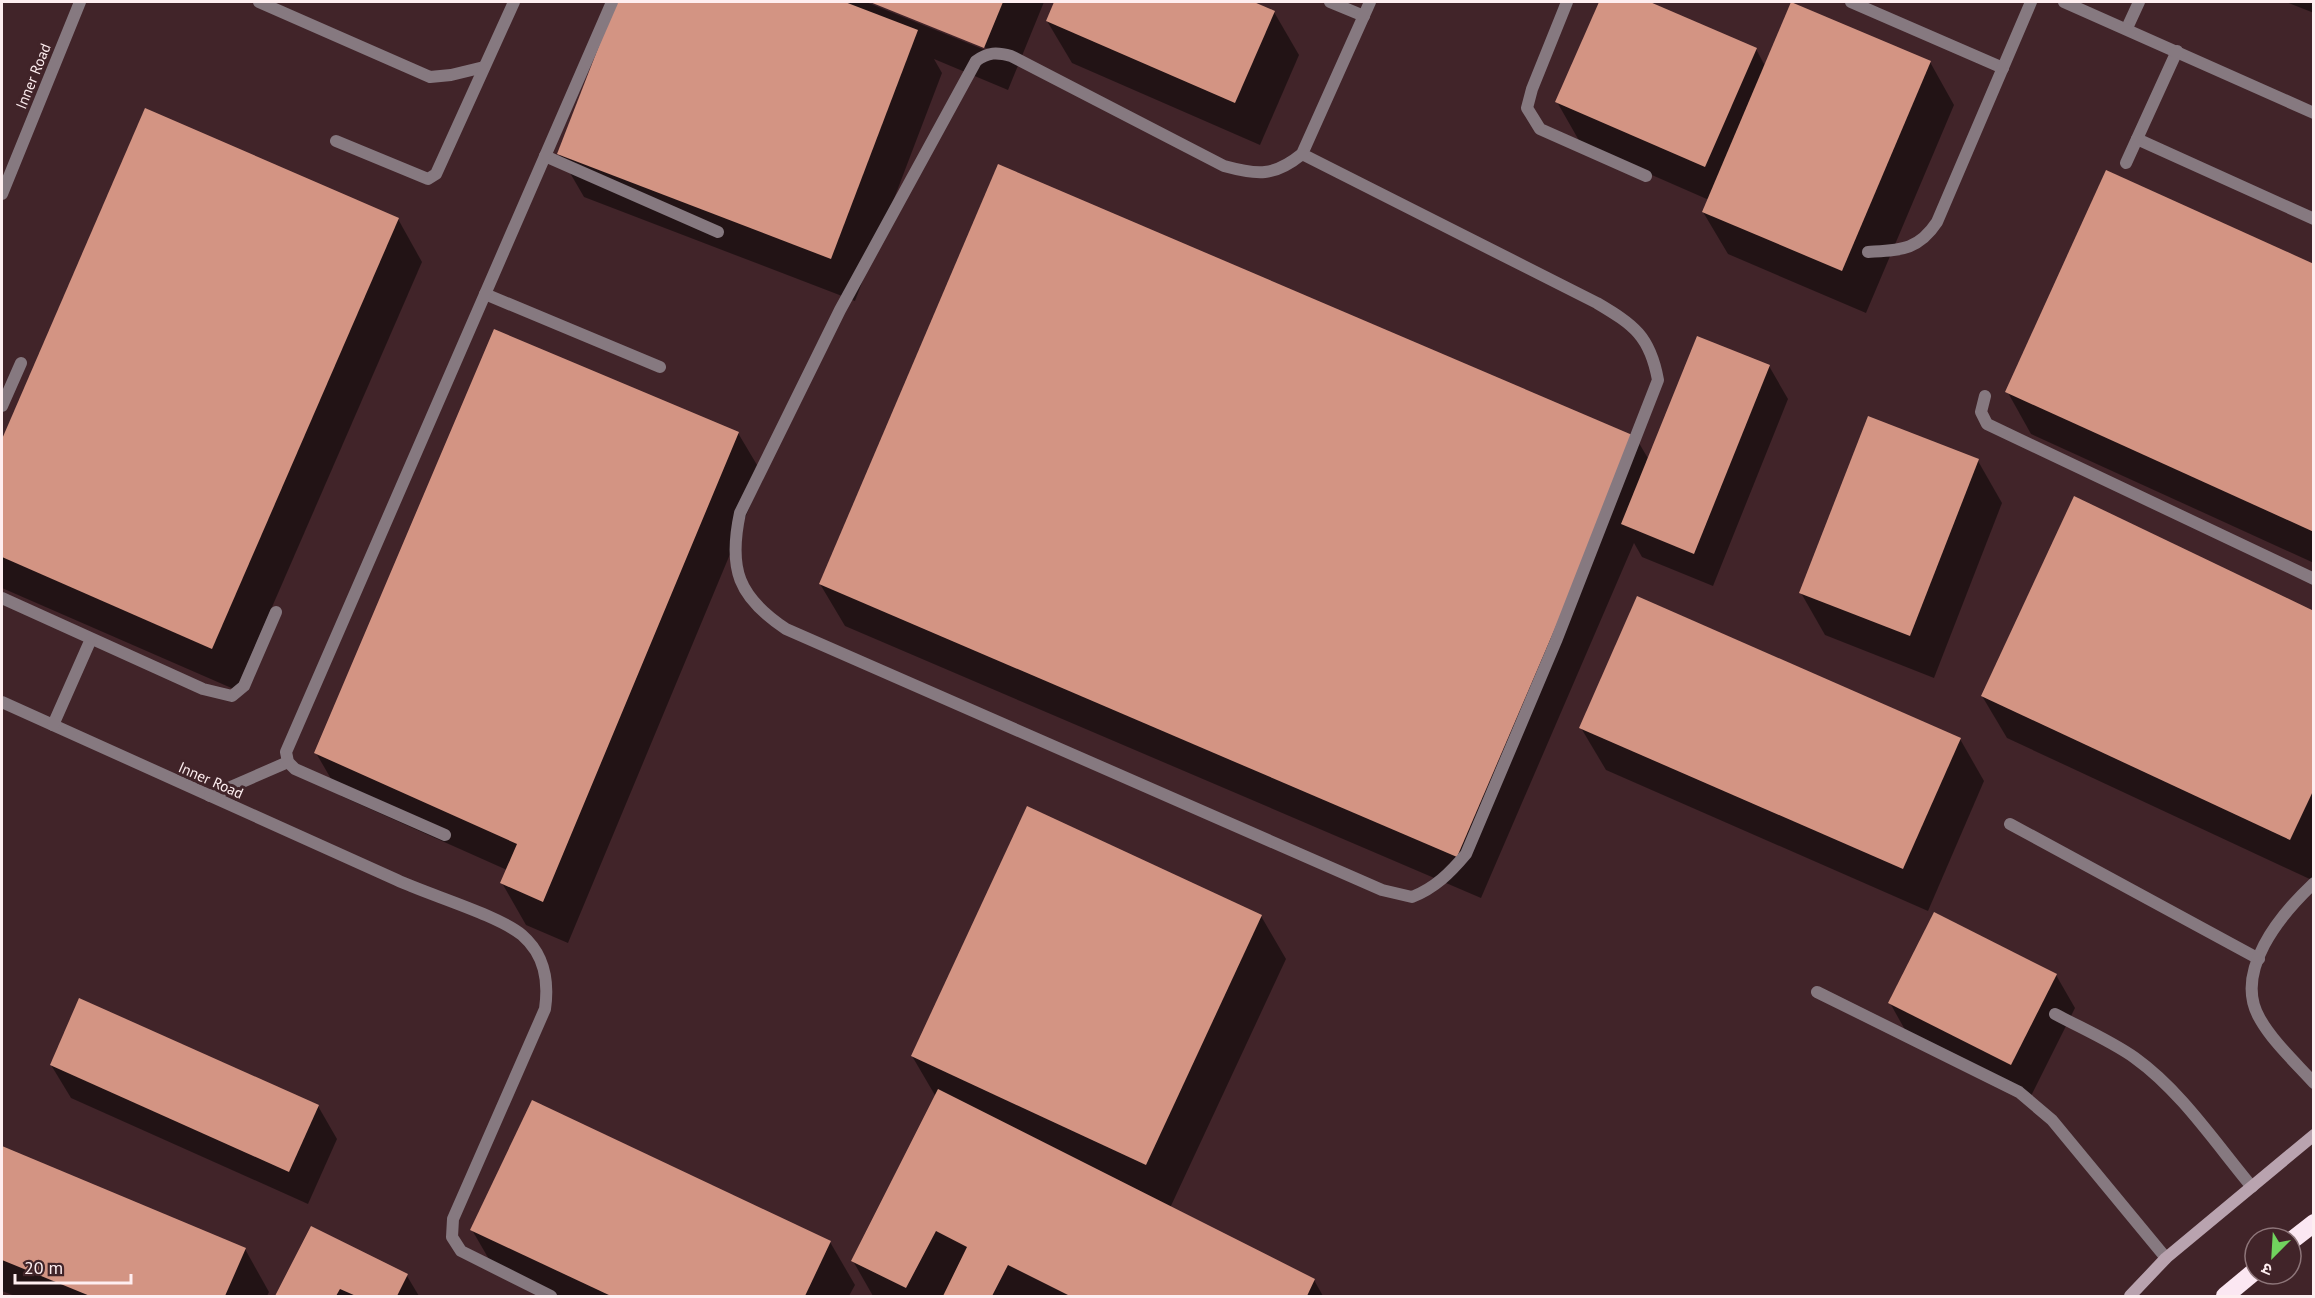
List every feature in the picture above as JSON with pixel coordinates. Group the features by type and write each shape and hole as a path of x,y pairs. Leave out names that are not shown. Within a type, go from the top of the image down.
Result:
{"highway":[{"path":"2225,1296 2243,1281"}],"main road":[{"path":"2130,1296 2166,1258 2313,1136"}],"street":[{"name":"Inner Road","path":"2,194 80,2"},
{"path":"259,2 430,76 451,75 484,67"},
{"path":"336,141 428,179 436,174 514,2"},
{"path":"445,835 295,769 288,762 286,752 612,2"},
{"path":"1330,2 1364,16"},
{"path":"1302,154 1597,303 1631,324 1653,355 1658,380 1556,641 1466,854 1437,884 1412,897 1382,890 786,629 764,614 747,596 735,562 735,535 740,513 840,310 976,61 984,55 998,52 1011,56 1224,166 1247,172 1270,173 1286,167 1302,154 1370,2"},
{"path":"1566,2 1532,89 1527,108 1540,129 1646,176"},
{"path":"1851,2 2003,68"},
{"path":"1868,252 1905,249 1927,237 1937,222 2031,2"},
{"path":"2064,2 2127,28 2313,113"},
{"path":"2127,28 2139,2"},
{"path":"2126,162 2177,51"},
{"path":"2137,139 2313,219"},
{"path":"545,156 718,232"},
{"path":"485,294 660,367"},
{"path":"2,406 21,363"},
{"path":"1985,396 1981,412 1987,424 2313,579"},
{"path":"2,598 203,689 232,696 244,686 276,612"},
{"path":"53,725 91,639"},
{"name":"Inner Road","path":"2,702 409,886 500,923 521,934 536,950 549,984 545,1009 453,1219 452,1237 461,1251 551,1296"},
{"path":"210,796 288,762"},
{"path":"2010,824 2259,959"},
{"path":"2313,883 2293,903 2268,937 2253,975 2250,996 2260,1020 2313,1083"},
{"path":"1817,992 2019,1092 2052,1120 2166,1258"},
{"path":"2055,1014 2133,1057 2148,1069 2188,1110 2252,1187"}],"building":[{"path":"616,2 845,2 918,30 831,259 557,154"},
{"path":"870,2 1003,2 984,48"},
{"path":"1054,2 1254,2 1275,11 1235,103 1046,21"},
{"path":"1599,2 1650,2 1757,48 1705,167 1555,102"},
{"path":"1791,2 1931,61 1842,271 1702,212"},
{"path":"145,108 399,218 212,649 2,557 2,439"},
{"path":"998,164 1637,437 1457,857 819,584"},
{"path":"2106,170 2314,264 2314,532 2005,392"},
{"path":"494,329 739,432 543,902 500,883 517,844 314,753"},
{"path":"1697,336 1770,365 1694,554 1621,524"},
{"path":"1868,416 1979,459 1910,636 1799,593"},
{"path":"2074,496 2314,611 2314,789 2290,840 1981,696"},
{"path":"1637,596 1961,738 1903,869 1579,728"},
{"path":"1027,806 1262,915 1146,1165 911,1056"},
{"path":"1934,912 2057,974 2011,1065 1888,1003"},
{"path":"79,998 319,1105 289,1172 50,1065"},
{"path":"938,1089 1315,1279 1307,1296 1070,1296 1008,1265 992,1296 943,1296 967,1247 936,1231 906,1288 851,1261"},
{"path":"532,1100 831,1241 805,1296 611,1296 470,1230"},
{"path":"2,1146 246,1248 225,1296 90,1296 2,1260"},
{"path":"311,1226 408,1274 397,1296 356,1296 340,1289 336,1296 275,1296"}]}
